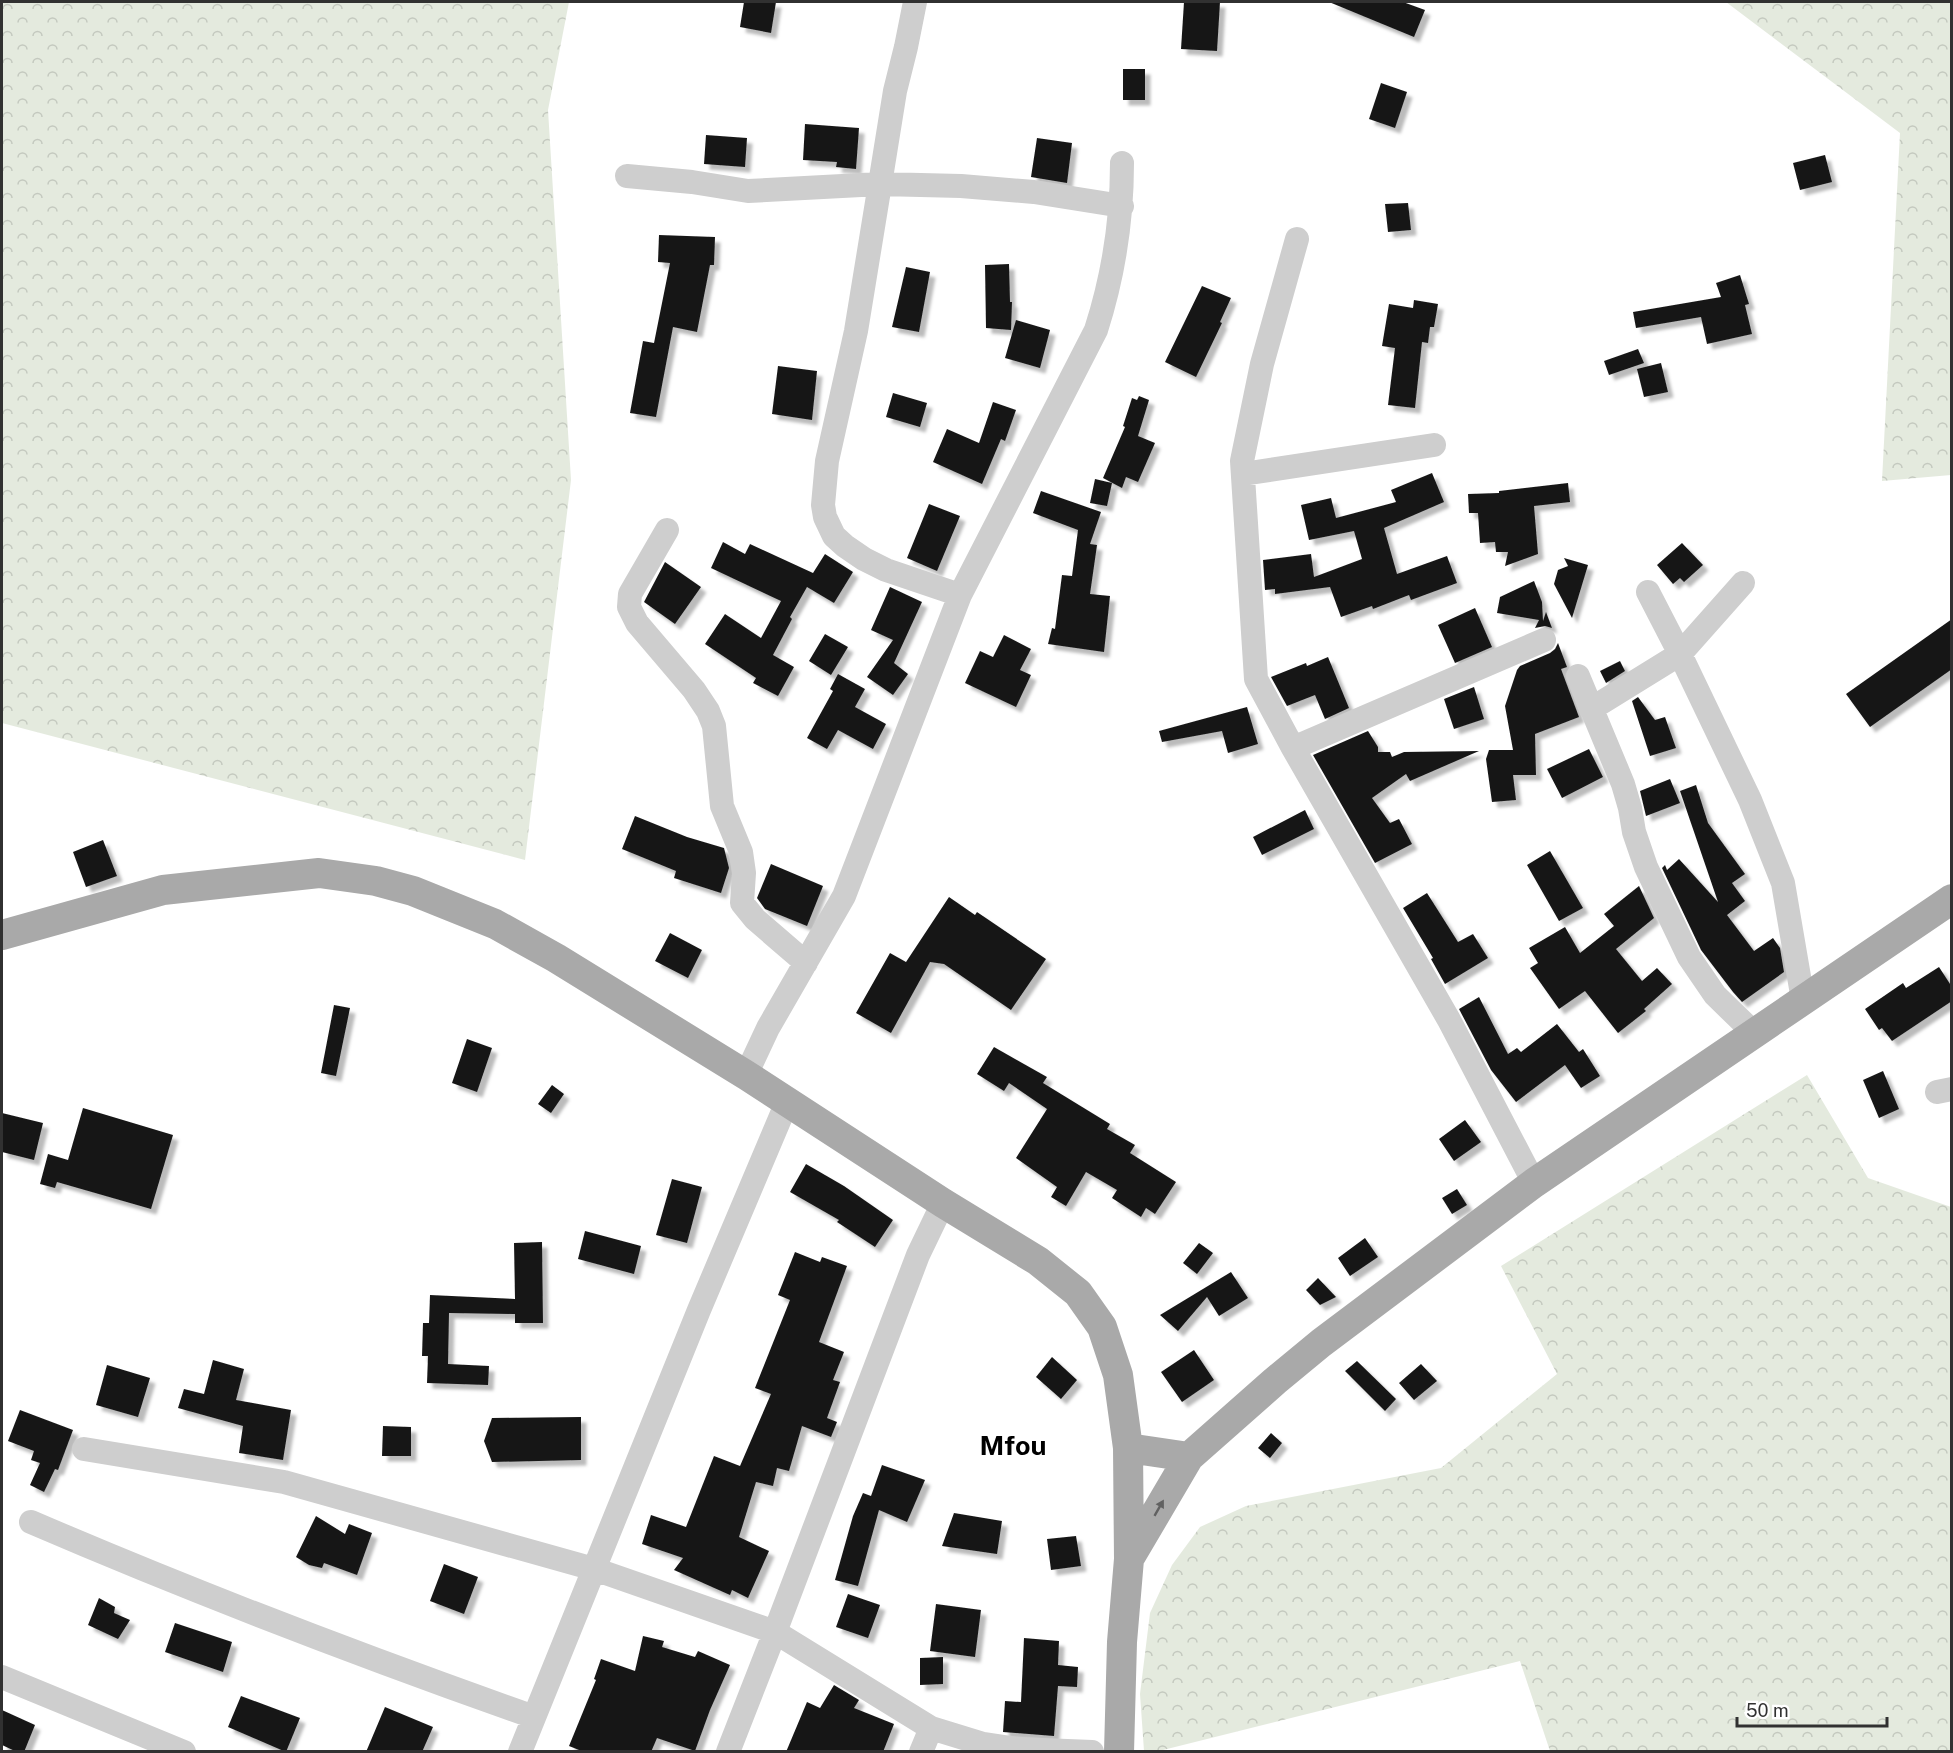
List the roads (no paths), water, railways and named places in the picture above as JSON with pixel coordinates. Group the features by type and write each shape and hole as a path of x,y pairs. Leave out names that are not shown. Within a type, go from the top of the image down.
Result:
{"main road":[{"path":"2,935 163,890 319,873 376,881 413,891 495,924 556,958 746,1075 943,1203 1038,1261 1078,1293 1102,1327 1118,1375 1128,1448 1129,1559 1122,1642 1119,1752"},
{"path":"1129,1559 1189,1457 1321,1343 1534,1183 1952,898"},
{"path":"1128,1448 1189,1457"}],"street":[{"path":"915,2 895,91 856,331 827,462 823,505 825,517 834,536 864,559 886,570 960,595"},
{"path":"746,1075 768,1028 844,896 960,595 1096,330 1109,288 1122,206 1122,163"},
{"path":"627,176 692,182 748,191 880,184 961,186 1034,192 1122,206"},
{"path":"1297,239 1262,364 1242,461 1256,679 1449,1020 1534,1183"},
{"path":"1243,474 1434,444"},
{"path":"667,530 630,594 629,607 637,623 694,690 708,711 714,726 722,806 741,852 744,873 742,903 754,920 806,963"},
{"path":"1591,709 1680,654 1743,583"},
{"path":"1648,592 1750,800 1783,883 1803,1000"},
{"path":"1293,748 1544,640"},
{"path":"1578,676 1623,784 1634,832 1647,867 1689,957 1715,996 1754,1033"},
{"path":"520,1752 788,1102"},
{"path":"728,1752 918,1255 943,1203"},
{"path":"84,1449 284,1482 594,1569 775,1632 931,1728 983,1744 1018,1749 1092,1752"},
{"path":"31,1522 133,1566 411,1674 534,1717"},
{"path":"2,1677 184,1752"},
{"path":"921,1752 931,1728"}],"district":[{"name":"Mfou","path":"1013,1445"}]}
